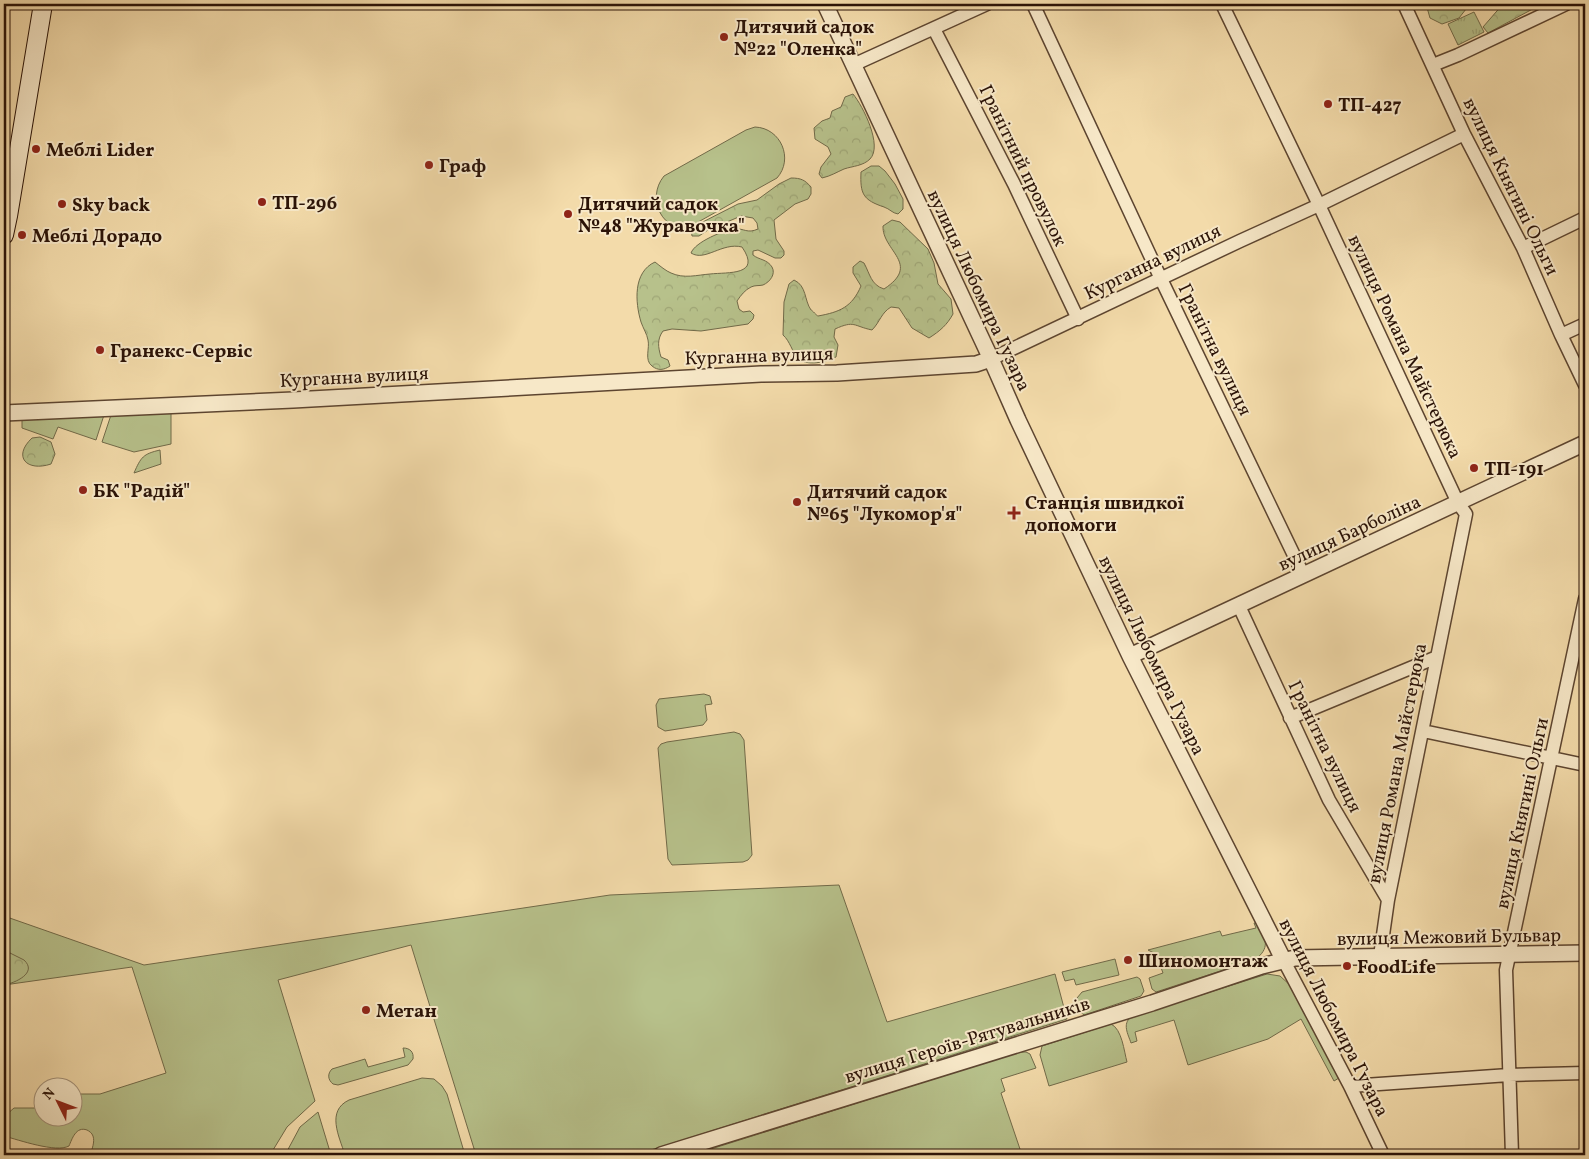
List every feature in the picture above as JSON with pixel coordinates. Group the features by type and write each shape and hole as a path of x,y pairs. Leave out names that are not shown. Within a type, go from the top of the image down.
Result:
{"main road":[{"path":"4,235 43,4"}],"street":[{"name":"вулиця Любомира Гузара","path":"825,4 1130,656 1284,961 1350,1086 1383,1155"},
{"path":"853,65 987,4"},
{"name":"Гранітна вулиця","path":"1033,4 1161,278 1303,574"},
{"name":"вулиця Романа Майстерюка","path":"1222,4 1458,503 1466,514 1388,900 1380,956"},
{"name":"вулиця Княгині Ольги","path":"1404,4 1464,134 1523,248 1585,385"},
{"path":"1433,65 1566,4"},
{"name":"Гранітний провулок","path":"934,29 1014,184 1078,319"},
{"name":"Курганна вулиця","path":"4,413 976,364 1078,319 1161,278 1319,206 1464,134"},
{"path":"1523,248 1585,218"},
{"path":"1561,335 1585,324"},
{"name":"вулиця Барболіна","path":"1130,656 1585,443"},
{"name":"вулиця Княгині Ольги","path":"1512,1155 1506,970 1585,599"},
{"name":"Гранітна вулиця","path":"1239,606 1329,800 1388,900"},
{"path":"1290,718 1437,657"},
{"path":"1423,731 1585,765"},
{"name":"вулиця Межовий Бульвар","path":"1284,961 1295,958 1380,956 1585,954"},
{"name":"вулиця Героїв-Рятувальників","path":"661,1155 1152,1003 1262,966 1284,961"},
{"path":"1350,1086 1509,1075 1585,1073"}],"green space":[{"path":"1426,4 1470,4 1459,18 1442,24 1430,18"},
{"path":"1503,4 1542,4 1488,33 1483,27"},
{"path":"1474,12 1484,32 1458,45 1448,24"},
{"path":"853,94 862,107 870,126 874,145 873,153 870,159 858,166 844,169 822,178 819,174 821,167 831,154 828,147 815,139 814,128 822,121 830,118 832,111 841,107 845,97"},
{"path":"755,127 772,133 782,146 784,162 777,178 691,226 681,227 673,225 666,220 660,213 656,195 664,176 746,130"},
{"path":"871,166 879,166 895,184 903,199 903,209 898,214 871,202 864,195 861,186 861,172"},
{"path":"791,178 800,179 807,183 811,187 811,194 808,199 795,204 774,220 776,239 784,251 784,255 781,258 775,258 758,250 753,251 753,255 770,264 773,272 772,278 768,282 749,288 737,301 739,309 743,312 750,311 754,315 753,319 748,324 701,331 672,329 663,331 659,340 659,350 661,357 668,360 670,366 656,369 648,361 648,340 641,322 638,306 639,280 643,273 655,262 669,272 686,276 733,272 745,268 748,263 747,256 742,247 728,247 702,255 691,253 698,245 710,237 735,229 751,231 758,229 757,223 753,218 741,216 708,230 699,236 692,236 691,228 738,204 757,200"},
{"path":"892,220 900,222 928,249 934,263 938,284 951,299 953,314 951,318 943,328 929,338 912,328 899,308 891,307 872,330 850,324 835,329 834,337 838,345 836,357 817,363 802,361 796,356 783,335 784,302 789,284 794,280 801,286 811,310 818,316 833,313 854,299 861,286 853,273 853,267 860,261 864,263 876,285 884,289 895,280 900,272 897,258 884,235 883,226"},
{"path":"171,413 171,444 134,452 102,442 111,415"},
{"path":"104,415 96,440 58,427 53,439 22,428 22,419"},
{"path":"40,437 51,442 55,454 51,464 35,466 25,461 23,451 32,438"},
{"path":"160,450 161,464 134,473 143,457"},
{"path":"704,694 710,696 712,704 705,705 707,720 703,725 665,731 658,727 656,705 659,699"},
{"path":"734,732 740,734 744,740 752,855 743,862 672,865 668,859 658,748 661,744 667,742"},
{"path":"839,885 887,1022 1055,974 1067,1019 635,1155 476,1155 411,945 278,980 315,1101 287,1127 270,1155 90,1155 94,1138 92,1134 83,1129 77,1131 69,1146 63,1148 37,1145 4,1136 6,1115 14,1108 32,1108 32,1126 82,1126 82,1094 100,1094 166,1073 132,967 4,985 4,916 144,965 610,895"},
{"path":"1254,923 1258,923 1265,938 1265,947 1263,952 1254,960 1156,992 1152,989 1149,978 1163,973 1156,954 1148,950 1220,931 1222,936 1256,928"},
{"path":"4,950 24,960 28,965 28,969 27,973 19,980 4,985"},
{"path":"1115,959 1119,975 1076,985 1074,979 1065,981 1062,972"},
{"path":"1267,974 1280,976 1290,985 1339,1078 1334,1081 1301,1019 1268,1039 1188,1065 1174,1020 1135,1032 1137,1041 1131,1043 1126,1026 1131,1017"},
{"path":"1137,977 1140,979 1144,991 1141,996 1084,1015 1078,1010 1077,998 1082,992"},
{"path":"1111,1024 1118,1030 1127,1062 1049,1086 1040,1055 1042,1046"},
{"path":"403,1048 410,1050 413,1054 413,1059 408,1065 338,1085 333,1084 329,1079 329,1073 332,1069 365,1059 368,1067 405,1057"},
{"path":"1019,1052 1030,1054 1036,1068 1001,1079 1005,1091 1001,1093 1022,1155 692,1155"},
{"path":"422,1078 434,1079 447,1094 465,1155 345,1155 336,1124 336,1117 342,1105 349,1100"},
{"path":"318,1112 331,1155 285,1155 300,1127"}],"place":[{"name":"Дитячий садок №22 \"Оленка\"","path":"724,37"},
{"name":"ТП-427","path":"1328,104"},
{"name":"Меблі Lider","path":"36,149"},
{"name":"Граф","path":"429,165"},
{"name":"ТП-296","path":"262,202"},
{"name":"Sky back","path":"62,204"},
{"name":"Дитячий садок №48 \"Журавочка\"","path":"568,214"},
{"name":"Меблі Дорадо","path":"22,235"},
{"name":"Гранекс-Сервіс","path":"100,350"},
{"name":"ТП-191","path":"1474,468"},
{"name":"БК \"Радій\"","path":"83,490"},
{"name":"Дитячий садок №65 \"Лукомор'я\"","path":"797,502"},
{"name":"Станція швидкої допомоги","path":"1014,513"},
{"name":"Шиномонтаж","path":"1128,960"},
{"name":"FoodLife","path":"1347,966"},
{"name":"Метан","path":"366,1010"}]}
